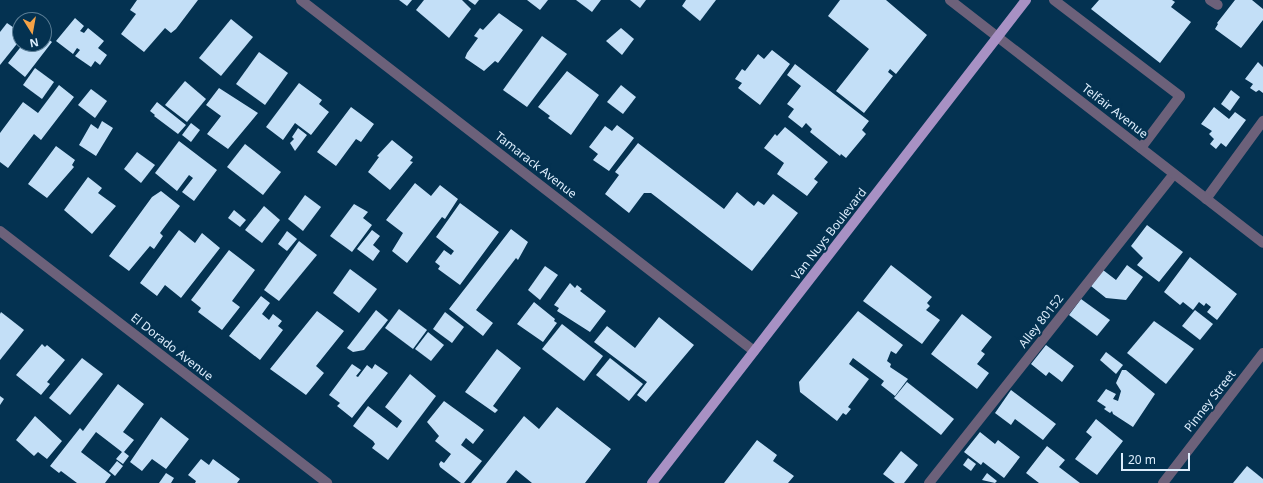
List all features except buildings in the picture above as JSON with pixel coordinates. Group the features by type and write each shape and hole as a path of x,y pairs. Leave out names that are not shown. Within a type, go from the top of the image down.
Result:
{"main road":[{"name":"Van Nuys Boulevard","path":"652,483 1026,0"}],"street":[{"name":"Tamarack Avenue","path":"301,0 754,351"},
{"name":"Telfair Avenue","path":"950,0 1263,244"},
{"path":"1054,0 1180,96 1141,148"},
{"path":"1206,199 1263,121"},
{"name":"Alley 80152","path":"929,483 1174,174"},
{"name":"El Dorado Avenue","path":"0,231 327,483"},
{"name":"Pinney Street","path":"1163,483 1263,354"}]}
